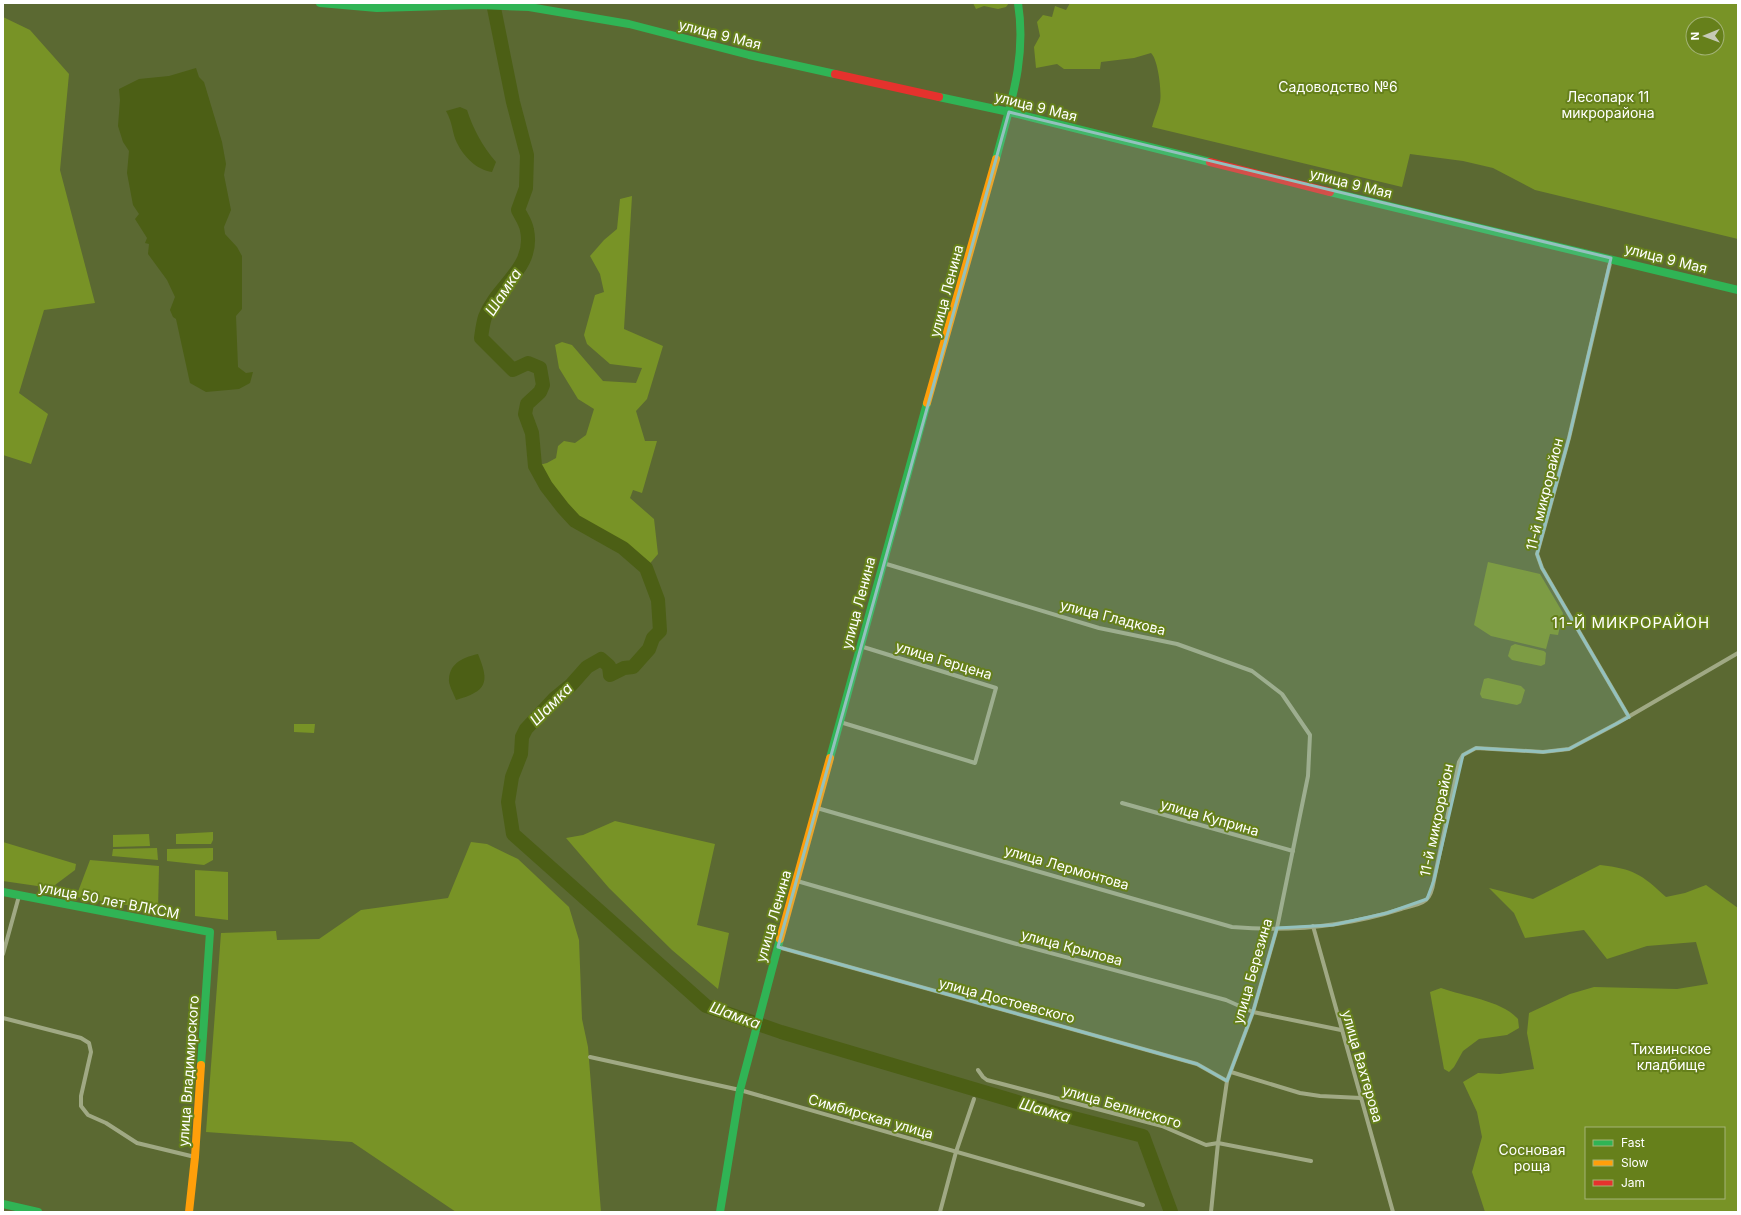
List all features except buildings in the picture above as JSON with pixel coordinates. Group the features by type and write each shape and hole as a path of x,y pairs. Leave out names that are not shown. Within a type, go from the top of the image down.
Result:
{"main road":[{"name":"улица 9 Мая","path":"320,3 377,8 502,6 562,12 629,24 749,55 1009,112 1433,217 1612,258 1738,290"},
{"name":"улица Ленина","path":"720,1212 740,1090 759,1014 1017,82 1021,62 1022,36 1018,3"},
{"name":"улица 50 лет ВЛКСМ","path":"3,892 210,932"},
{"name":"улица Владимирского","path":"189,1212 195,1157 210,932"},
{"path":"3,1204 38,1212"}],"street":[{"name":"11-й микрорайон","path":"1612,258 1569,438 1537,554 1541,567 1629,717"},
{"name":"улица Гладкова","path":"883,562 1100,628 1177,644 1252,671 1282,694 1310,735"},
{"name":"улица Герцена","path":"840,722 975,763 996,688 860,646"},
{"name":"11-й микрорайон","path":"1313,926 1333,925 1387,913 1427,900 1434,880 1459,762 1463,755 1468,751 1490,748 1543,752 1569,748 1584,742 1629,717 1738,653"},
{"name":"улица Березина","path":"1211,1212 1218,1143 1227,1081 1254,1012 1277,928 1308,776 1310,735"},
{"name":"улица Куприна","path":"1122,803 1293,851"},
{"name":"улица Лермонтова","path":"817,808 1232,926 1277,928 1313,926"},
{"name":"улица Крылова","path":"796,881 1013,943 1226,1000 1254,1012 1342,1030"},
{"path":"3,954 19,896"},
{"name":"улица Вахтерова","path":"1313,926 1393,1212"},
{"name":"улица Достоевского","path":"778,947 1197,1064 1227,1081"},
{"path":"3,1018 81,1038 89,1043 91,1052 81,1096 81,1106 88,1115 106,1123 137,1143 195,1157"},
{"name":"Симбирская улица","path":"590,1057 740,1090 1017,1171 1143,1206"},
{"name":"улица Белинского","path":"978,1070 983,1079 1162,1126 1206,1145 1218,1143 1311,1161"},
{"path":"1231,1072 1300,1093 1320,1096 1361,1098"},
{"path":"940,1212 956,1152 974,1099"}],"highlighted area":[{"path":"1009,112 1611,258 1569,438 1537,554 1542,568 1629,717 1569,749 1543,752 1476,748 1463,755 1434,880 1427,899 1387,913 1333,925 1277,928 1253,1012 1227,1081 1197,1064 778,947"}],"green space":[{"path":"973,3 1009,3 1006,7 998,9 984,6 976,9"},
{"path":"1070,3 1738,3 1738,239 1535,190 1493,168 1463,161 1410,154 1402,187 1152,127 1160,102 1160,91 1156,62 1151,53 1134,58 1101,62 1100,69 1064,69 1057,64 1036,68 1034,47 1040,36 1037,22 1043,15 1052,17 1055,6 1066,10"},
{"path":"3,17 30,30 69,74 60,170 95,303 44,310 19,393 48,414 31,464 3,455"},
{"path":"632,196 624,329 663,346 647,399 636,411 645,441 657,441 642,493 633,490 630,498 654,519 658,554 646,568 623,548 575,521 546,486 535,466 547,463 556,458 558,446 564,441 575,443 586,435 594,409 578,399 559,368 555,345 562,342 572,345 603,381 636,383 642,368 610,364 587,344 584,335 595,295 604,292 600,274 590,256 604,240 617,229 620,199"},
{"path":"1488,562 1540,574 1563,613 1558,635 1550,634 1546,649 1491,636 1474,625"},
{"path":"1515,644 1544,651 1546,653 1545,664 1541,666 1512,660 1508,656 1511,646"},
{"path":"1488,678 1521,686 1525,690 1521,703 1517,705 1482,698 1480,694 1484,679"},
{"path":"294,724 315,724 314,733 294,732"},
{"path":"615,821 715,844 697,925 729,933 718,989 672,950 609,888 566,838 583,835"},
{"path":"213,832 213,840 211,844 176,844 176,834"},
{"path":"149,834 150,846 113,847 113,835"},
{"path":"3,842 76,864 75,870 51,888 3,881"},
{"path":"471,842 487,844 518,859 569,907 579,940 582,1019 588,1047 601,1212 456,1212 352,1142 206,1132 221,933 276,931 277,940 319,939 361,910 448,898"},
{"path":"157,848 158,860 112,856 113,849"},
{"path":"213,848 213,860 204,865 167,861 167,849"},
{"path":"90,860 159,866 158,910 76,897"},
{"path":"1600,865 1621,868 1636,874 1650,883 1666,897 1685,893 1706,885 1738,908 1738,1212 1485,1212 1472,1172 1482,1137 1477,1112 1463,1082 1478,1073 1500,1074 1534,1069 1527,1033 1529,1013 1570,994 1594,987 1677,989 1708,984 1696,942 1647,946 1607,959 1584,930 1525,938 1514,913 1489,888 1533,899"},
{"path":"195,870 228,872 228,920 195,916"},
{"path":"1441,988 1502,1007 1518,1019 1519,1028 1507,1035 1479,1039 1463,1051 1454,1067 1449,1072 1444,1069 1430,992"}],"shaded area":[{"path":"196,68 199,77 204,82 222,142 226,164 224,175 231,210 224,227 225,234 237,247 242,256 242,309 236,316 238,367 246,373 253,372 250,383 239,389 206,392 190,383 176,319 173,317 170,310 175,297 167,280 148,254 149,244 145,243 147,238 135,219 139,214 133,205 127,173 129,151 123,142 118,126 120,100 119,89 139,79 169,76"},
{"path":"460,107 467,110 479,138 496,162 492,172 476,166 467,158 457,143 446,111"},
{"path":"478,654 484,672 483,684 480,689 474,693 456,700 449,681 452,668 459,661"}],"waterway":[{"name":"Шамка","path":"493,3 513,102 527,155 526,188 518,210 525,222 528,243 526,255 520,266 514,276 498,295 484,319 481,338 513,370 528,363 540,368 543,385 540,392 527,404 525,414 532,433 535,466 546,486 575,521 623,548 646,568 658,600 660,631 653,638 649,649 633,667 624,668 610,675 609,666 601,659 587,667 571,685 554,699 526,729 522,737 521,754 512,777 508,802 513,834 706,1006 781,1032 1058,1114 1143,1136 1171,1212"}],"traffic: fast":[{"path":"320,3 377,8 478,5 529,7 629,24 749,55 835,74"},
{"path":"996,159 1016,82 1019,63 1020,24 1018,3"},
{"path":"939,97 1009,112 1210,162"},
{"path":"1330,192 1738,290"},
{"path":"830,758 927,403"},
{"path":"3,892 210,932 201,1065"},
{"path":"720,1212 740,1090 780,939"},
{"path":"3,1204 38,1212"}],"traffic: slow":[{"path":"927,403 996,159"},
{"path":"780,939 830,758"},
{"path":"189,1212 195,1157 201,1065"}],"traffic: jam":[{"path":"835,74 939,97"},
{"path":"1210,162 1330,192"}],"district":[{"name":"11-Й МИКРОРАЙОН","path":"1631,622"}],"park label":[{"name":"Садоводство №6","path":"1338,86"},
{"name":"Лесопарк 11 микрорайона","path":"1608,104"},
{"name":"Тихвинское кладбище","path":"1671,1056"},
{"name":"Сосновая роща","path":"1532,1158"}]}
